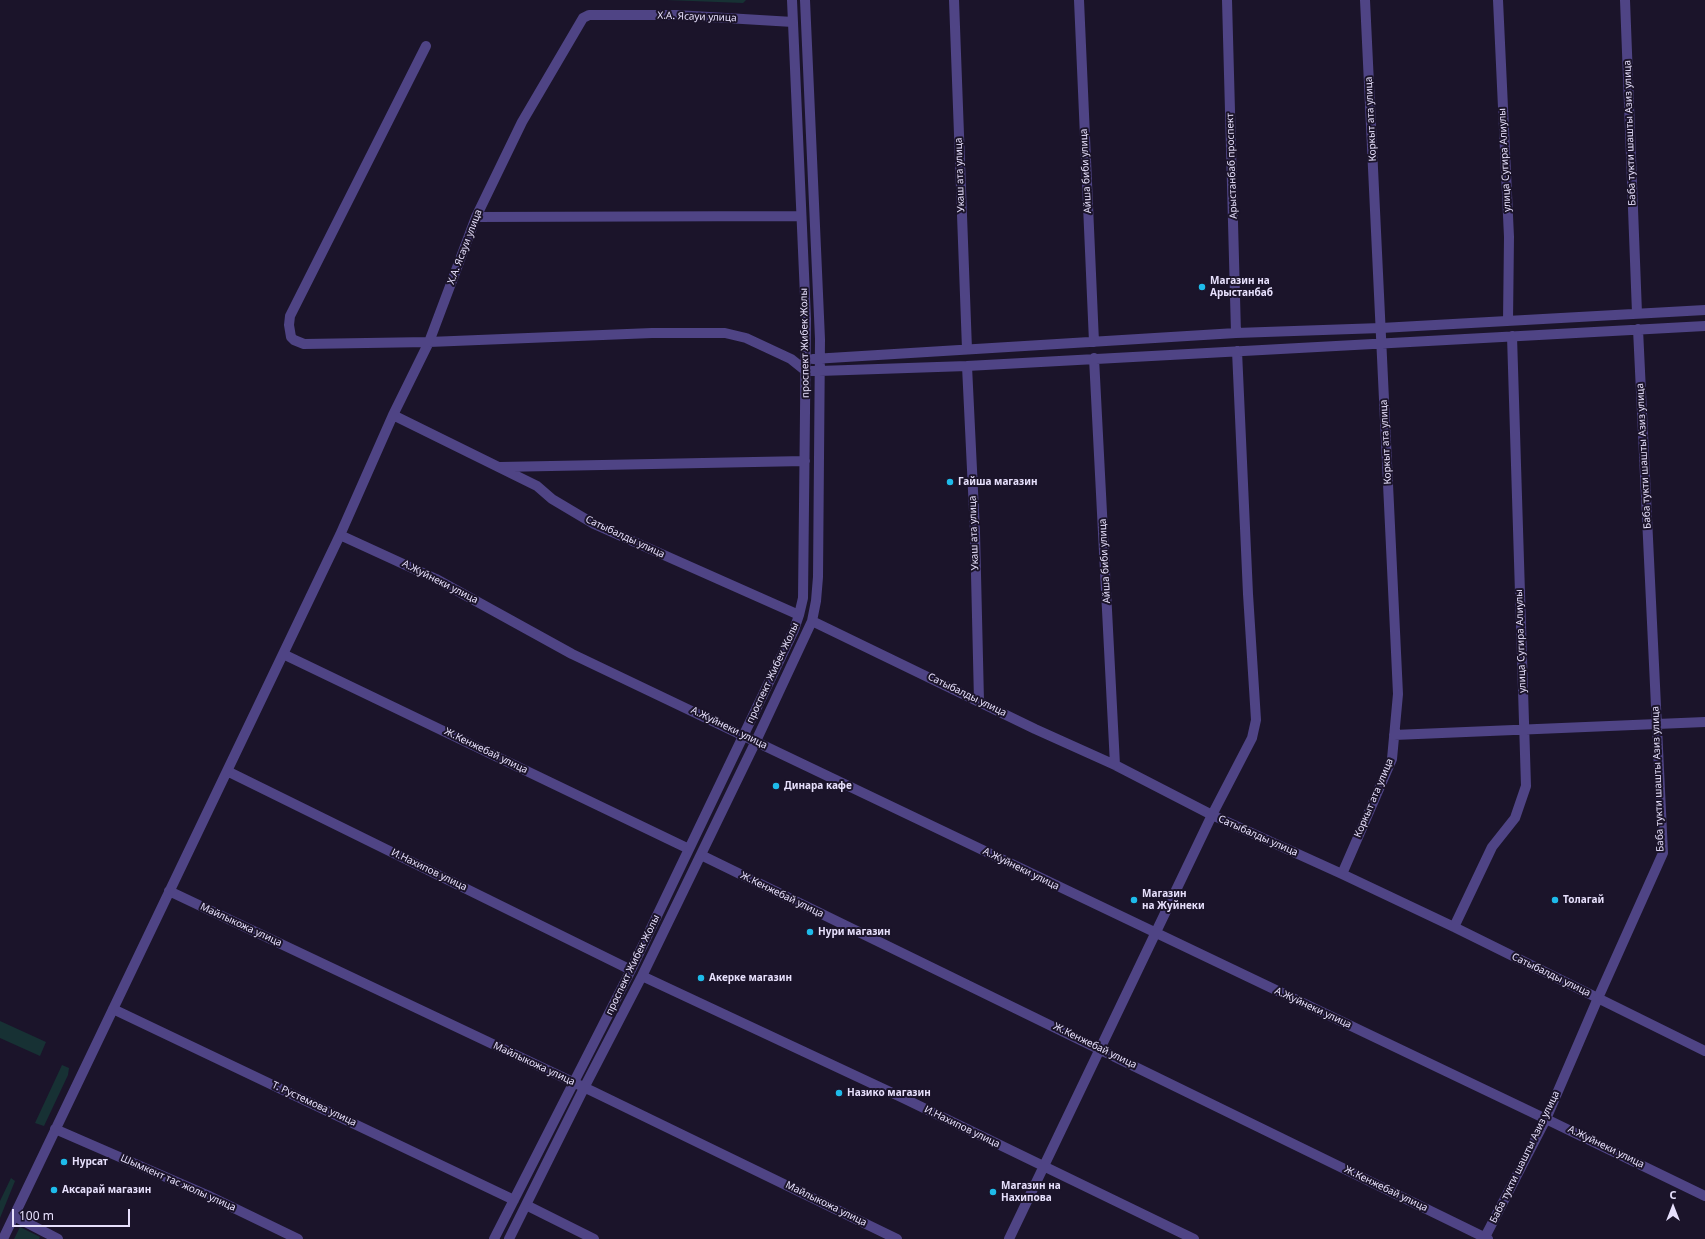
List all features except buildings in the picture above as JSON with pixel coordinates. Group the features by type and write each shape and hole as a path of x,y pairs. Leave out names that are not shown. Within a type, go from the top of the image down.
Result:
{"street":[{"name":"проспект Жибек Жолы","path":"494,1239 631,970 794,630 799,615 803,598 806,319 792,0"},
{"name":"проспект Жибек Жолы","path":"510,1239 584,1088 642,976 756,741 812,620 816,601 818,578 820,359 805,0"},
{"name":"Укаш ата улица","path":"954,0 967,350"},
{"name":"Айша биби улица","path":"1079,0 1094,342"},
{"name":"Арыстанбаб проспект","path":"1227,0 1236,333"},
{"name":"Коркыт ата улица","path":"1342,874 1392,759 1398,694 1365,0"},
{"name":"улица Сугира Алиулы","path":"1498,0 1509,238 1508,321"},
{"name":"Баба тукти шашты Азиз улица","path":"1625,0 1637,313"},
{"name":"Х.А. Ясауи улица","path":"3,1239 340,535 393,415 429,342 476,217 522,122 584,18 589,15 676,15 793,22"},
{"path":"426,46 290,316 289,325 291,337 294,340 304,344 429,342 652,333 725,332 746,338 791,359 806,370 819,371 967,366 1237,350 1705,326"},
{"path":"476,217 801,216"},
{"path":"791,359 820,359 1236,333 1381,328 1705,310"},
{"name":"Баба тукти шашты Азиз улица","path":"1486,1238 1546,1119 1598,998 1663,854 1638,329"},
{"name":"улица Сугира Алиулы","path":"1454,927 1492,847 1514,818 1526,786 1512,336"},
{"path":"1010,1239 1043,1167 1102,1049 1212,815 1252,738 1256,720 1237,350"},
{"name":"Айша биби улица","path":"1094,358 1115,764"},
{"name":"Укаш ата улица","path":"967,366 975,532 979,701"},
{"name":"Сатыбалды улица","path":"393,415 537,486 552,499 594,524 799,615"},
{"path":"498,467 805,461"},
{"name":"А.Жуйнеки улица","path":"340,535 436,578 572,654 1705,1196"},
{"name":"Сатыбалды улица","path":"812,620 1035,729 1115,764 1212,815 1454,927 1705,1051"},
{"name":"Ж.Кенжебай улица","path":"283,654 689,849"},
{"path":"1394,735 1705,722"},
{"name":"И.Нахипов улица","path":"227,771 631,970"},
{"name":"Ж.Кенжебай улица","path":"701,855 807,908 1102,1049 1486,1238"},
{"name":"Майлыкожа улица","path":"169,891 574,1083 897,1239"},
{"name":"И.Нахипов улица","path":"642,976 904,1098 1043,1167 1194,1239"},
{"name":"Т. Рустемова улица","path":"113,1009 514,1200"},
{"name":"Шымкент тас жолы улица","path":"55,1129 207,1194 298,1239"},
{"path":"526,1206 594,1239"},
{"path":"14,1216 58,1239"}],"green space":[{"path":"666,0 746,0 743,3"},
{"path":"0,1021 46,1042 40,1056 0,1038"},
{"path":"62,1065 69,1068 68,1075 44,1126 35,1123"},
{"path":"11,1178 15,1181 0,1218 0,1201"},
{"path":"20,1227 40,1237 39,1239 14,1239"}],"place":[{"name":"Магазин на Арыстанбаб","path":"1202,287"},
{"name":"Гайша магазин","path":"950,482"},
{"name":"Динара кафе","path":"776,786"},
{"name":"Магазин на Жуйнеки","path":"1134,900"},
{"name":"Толагай","path":"1555,900"},
{"name":"Нури магазин","path":"810,932"},
{"name":"Акерке магазин","path":"701,978"},
{"name":"Назико магазин","path":"839,1093"},
{"name":"Нурсат","path":"64,1162"},
{"name":"Аксарай магазин","path":"54,1190"},
{"name":"Магазин на Нахипова","path":"993,1192"}]}
